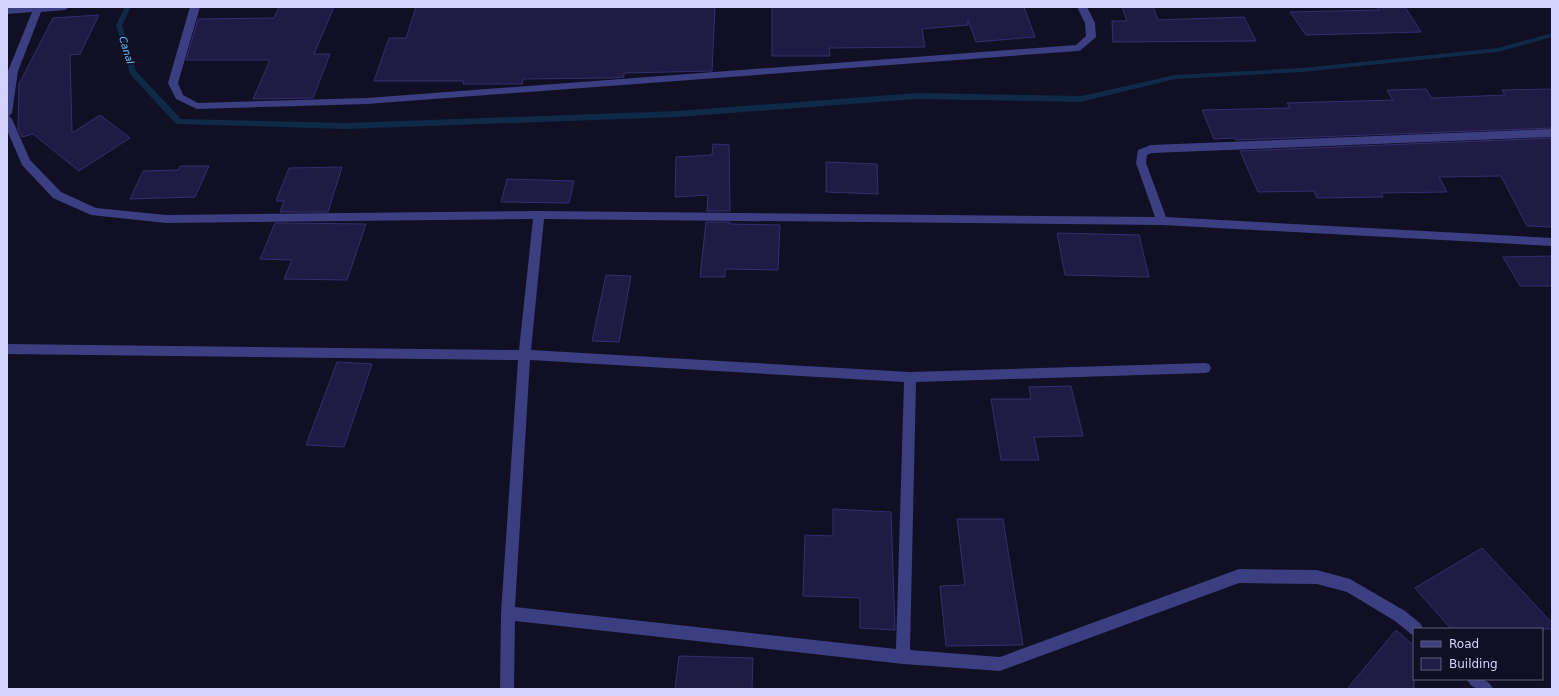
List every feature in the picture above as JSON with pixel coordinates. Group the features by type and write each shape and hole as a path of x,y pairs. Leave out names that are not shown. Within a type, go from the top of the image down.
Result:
{"street":[{"path":"7,11 65,7"},
{"path":"195,7 173,83 179,98 197,106 375,101 1078,48 1091,37 1090,23 1082,7"},
{"path":"7,113 13,71 37,10"},
{"path":"7,119 26,162 57,195 95,212 166,219 539,215 1162,221 1552,242"},
{"path":"1162,221 1141,163 1142,153 1150,149 1552,133"},
{"path":"507,689 508,613 524,355 539,215"},
{"path":"7,349 524,355 910,376 1204,368"},
{"path":"903,657 910,376"},
{"path":"508,613 903,657 1000,664 1239,576 1317,577 1350,586 1400,616 1415,628"},
{"path":"1475,680 1486,689"}],"building":[{"path":"279,7 334,7 314,54 330,54 313,98 253,99 270,60 186,60 198,19 274,18"},
{"path":"416,7 715,7 712,71 624,73 624,77 611,78 523,79 522,84 463,84 464,81 374,81 389,38 406,38"},
{"path":"772,7 1024,7 1035,37 976,42 968,20 968,25 922,29 925,47 829,48 830,56 772,56"},
{"path":"1122,7 1153,7 1158,20 1244,17 1256,41 1113,42 1112,21 1127,21"},
{"path":"1377,7 1405,7 1421,32 1306,35 1290,12 1379,10"},
{"path":"99,15 80,54 70,55 72,133 100,115 130,138 79,171 33,134 22,137 18,129 19,84 53,18"},
{"path":"1426,89 1432,98 1505,95 1502,90 1552,89 1552,128 1236,140 1235,138 1214,139 1202,110 1290,108 1287,103 1393,100 1387,90"},
{"path":"1552,138 1552,227 1527,226 1501,176 1439,177 1447,192 1381,193 1383,197 1317,198 1314,191 1258,192 1240,151"},
{"path":"713,144 729,145 730,211 707,211 708,195 675,197 676,157 712,155"},
{"path":"826,162 877,164 878,194 826,192"},
{"path":"180,166 209,166 195,197 130,199 143,171 178,170"},
{"path":"342,167 328,212 280,212 284,201 276,201 289,168"},
{"path":"507,179 574,181 569,203 501,202"},
{"path":"706,222 780,225 778,270 725,269 725,277 700,277"},
{"path":"275,223 366,224 347,280 284,279 292,260 260,259"},
{"path":"1057,233 1139,235 1149,277 1065,275"},
{"path":"1552,256 1552,286 1520,286 1503,257"},
{"path":"606,275 631,276 619,342 592,341"},
{"path":"337,362 372,364 344,447 306,445"},
{"path":"1071,386 1083,436 1034,437 1039,460 1001,460 991,399 1031,399 1029,387"},
{"path":"833,509 891,512 895,630 860,628 860,598 803,596 805,535 833,536"},
{"path":"957,519 1003,519 1023,645 946,646 940,586 965,585"},
{"path":"1482,548 1552,623 1552,629 1450,628 1415,588"},
{"path":"1396,630 1413,645 1414,689 1347,689"},
{"path":"679,656 753,658 752,689 675,689"}],"waterway":[{"name":"Canal","path":"128,7 119,25 133,72 179,122 346,126 677,114 917,96 1081,99 1175,77 1302,70 1498,50 1552,35"}]}
